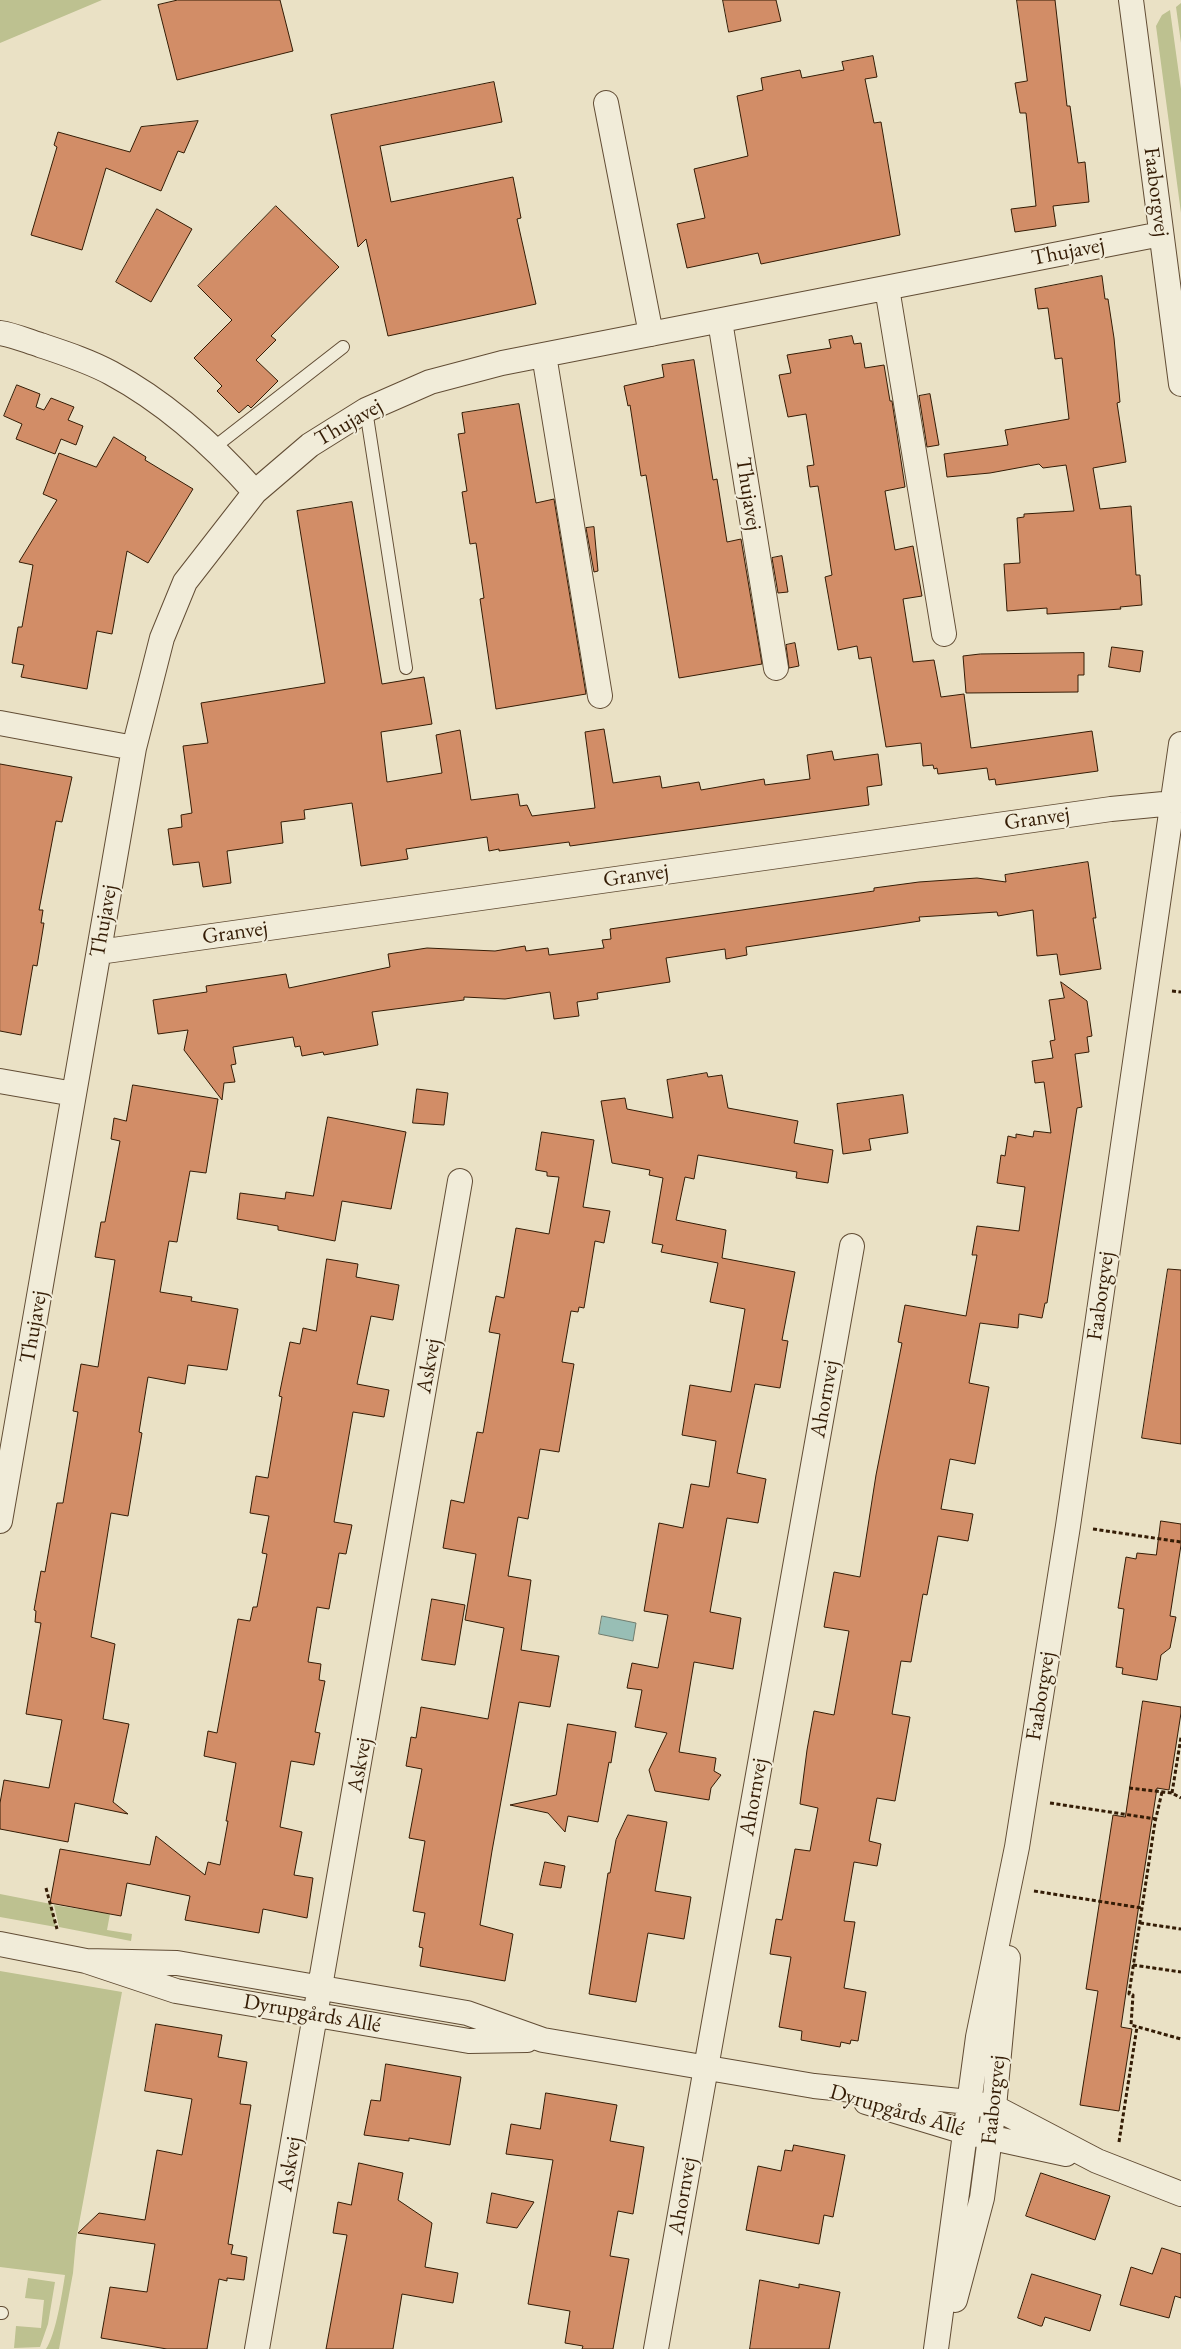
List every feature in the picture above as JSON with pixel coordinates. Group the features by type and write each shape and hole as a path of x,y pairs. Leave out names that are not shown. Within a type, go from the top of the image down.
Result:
{"street":[{"name":"Faaborgvej","path":"1131,0 1181,384"},
{"path":"606,103 651,334"},
{"name":"Thujavej","path":"0,1521 9,1411 74,1094 134,748 162,638 185,582 217,538 255,492 310,444 366,410 430,382 544,355 1161,234"},
{"path":"887,288 944,634"},
{"name":"Thujavej","path":"720,320 776,668"},
{"path":"0,333 56,350 110,373 150,398 212,449 255,492"},
{"path":"544,355 600,696"},
{"path":"0,724 134,748"},
{"name":"Faaborgvej","path":"942,2349 982,2198 991,2137 1018,1847 1068,1526 1174,803 1181,744"},
{"name":"Granvej","path":"99,952 1091,811 1174,803"},
{"path":"0,1082 74,1094"},
{"name":"Askvej","path":"257,2349 460,1181"},
{"name":"Ahornvej","path":"656,2349 852,1246"},
{"name":"Faaborgvej","path":"936,2349 978,2037 1018,1847"},
{"name":"Dyrupgårds Allé","path":"0,1944 86,1961 176,1992 469,2041 543,2040"},
{"name":"Dyrupgårds Allé","path":"86,1961 177,1962 467,2013 543,2040 814,2086 969,2102 994,2107 1106,2165 1181,2194"},
{"name":"Dyrupgårds Allé","path":"814,2086 965,2132 1106,2165"}],"lane":[{"path":"212,449 343,347"},
{"path":"366,410 406,668"}],"path":[{"path":"1068,1526 1181,1542"},
{"path":"1172,1793 1181,1737"},
{"path":"1129,1788 1172,1793 1181,1798"},
{"path":"1162,1792 1156,1819 1129,1994 1133,1995 1131,2025 1181,2039"},
{"path":"1025,1799 1156,1819"},
{"path":"46,1888 58,1925 54,1954"},
{"path":"1014,1888 1142,1908"},
{"path":"1140,1923 1181,1929"},
{"path":"1133,1965 1181,1972"},
{"path":"1106,2165 1137,2027"}],"green space":[{"path":"0,0 102,0 0,43"},
{"path":"1181,3 1181,43 1176,7"},
{"path":"1170,10 1181,89 1181,213 1156,26 1162,15"},
{"path":"0,1894 51,1904 56,1927 0,1917"},
{"path":"54,1905 110,1914 107,1930 132,1934 131,1941 59,1927"},
{"path":"0,1971 122,1992 76,2240 73,2273 59,2349 46,2349 56,2324 65,2275 0,2267"},
{"path":"28,2278 55,2282 48,2324 40,2347 14,2348 16,2326 41,2328 44,2300 25,2298"}],"water":[{"path":"602,1616 636,1623 633,1641 599,1634"}],"building":[{"path":"178,0 280,0 293,51 177,80 158,5"},
{"path":"723,0 776,0 781,21 729,32"},
{"path":"1017,0 1055,0 1067,106 1070,106 1078,163 1085,162 1089,202 1053,206 1056,226 1015,232 1011,209 1036,206 1026,113 1020,113 1015,83 1027,81"},
{"path":"873,56 877,77 865,79 874,123 881,122 900,235 761,264 758,253 687,268 677,224 705,218 694,169 748,156 737,96 763,90 761,78 800,70 802,78 844,70 842,62"},
{"path":"494,82 502,122 380,146 391,202 513,177 521,218 517,219 536,304 388,336 366,239 358,247 331,115"},
{"path":"198,121 184,153 178,151 161,191 106,168 82,250 31,235 57,147 54,145 58,132 130,152 141,127"},
{"path":"276,206 339,267 271,336 276,340 256,360 278,381 251,408 248,405 239,413 217,391 222,386 194,358 232,320 198,286"},
{"path":"157,209 192,229 151,302 116,282"},
{"path":"1102,276 1105,299 1108,299 1114,338 1120,402 1117,403 1126,462 1093,468 1100,509 1131,506 1136,575 1140,575 1142,605 1120,607 1121,609 1047,614 1047,608 1007,611 1004,564 1020,563 1017,518 1024,517 1024,514 1074,511 1066,465 1043,468 1039,464 990,473 947,477 944,454 1008,445 1005,430 1069,419 1062,358 1055,359 1048,308 1038,309 1035,289"},
{"path":"852,336 854,344 861,343 865,368 884,365 890,401 892,401 905,487 885,491 895,550 913,546 922,596 903,599 913,662 934,660 941,697 964,694 971,748 1092,731 1098,771 996,785 995,779 989,780 987,768 938,774 937,768 934,769 933,765 923,766 921,743 886,747 871,657 859,659 857,646 838,650 825,577 832,575 818,486 810,487 807,466 814,465 806,414 788,417 779,375 791,373 787,355 831,348 829,340"},
{"path":"694,360 713,480 717,479 727,542 741,539 762,664 679,678 646,475 641,476 630,405 628,406 624,386 664,377 662,365"},
{"path":"17,385 40,394 36,407 44,410 51,398 74,407 68,420 83,426 76,445 61,439 55,454 16,439 22,424 4,416"},
{"path":"930,394 939,445 927,447 919,396"},
{"path":"519,404 536,503 554,499 586,694 496,709 480,599 484,598 476,543 470,544 462,492 467,491 458,434 465,433 462,413"},
{"path":"114,437 146,457 145,460 193,489 148,563 127,551 112,634 97,631 87,689 21,677 24,665 12,663 18,627 22,627 33,565 19,562 57,500 43,494 59,453 96,467"},
{"path":"352,502 382,684 424,677 432,724 381,732 387,782 442,773 436,735 460,730 471,800 518,794 520,806 527,805 532,816 595,808 585,732 604,729 613,783 660,776 662,788 699,782 701,790 764,779 765,785 810,779 807,755 832,751 834,760 878,754 882,785 867,787 869,805 570,846 569,842 489,851 487,837 406,849 408,859 361,866 352,803 304,810 305,819 281,822 283,843 227,851 231,883 203,887 199,862 173,865 168,829 182,827 181,815 192,813 183,746 208,743 201,703 325,683 297,511"},
{"path":"594,527 598,571 594,572 586,528"},
{"path":"782,556 788,592 778,593 772,558"},
{"path":"795,643 799,666 789,668 786,645"},
{"path":"1112,647 1143,651 1140,672 1109,667"},
{"path":"1084,653 1084,675 1078,675 1078,692 966,693 963,656 980,654"},
{"path":"0,764 72,777 62,822 56,821 39,910 43,910 41,923 44,923 37,966 33,965 21,1035 0,1031"},
{"path":"1088,862 1096,918 1093,918 1101,969 1060,975 1057,954 1037,956 1033,910 998,916 997,912 919,917 920,921 746,947 747,955 726,959 725,949 666,958 670,982 597,993 598,999 577,1002 579,1016 554,1019 550,992 505,999 464,997 464,1000 372,1012 378,1045 324,1055 323,1052 302,1056 300,1046 295,1047 293,1037 233,1047 236,1064 231,1065 235,1082 224,1083 222,1100 184,1050 188,1030 158,1034 153,1000 207,992 206,986 286,974 289,988 390,967 388,954 427,948 495,951 525,946 526,951 548,948 549,955 604,948 602,940 611,939 610,929 874,891 874,888 919,882 977,878 1006,882 1005,875"},
{"path":"1061,982 1087,1001 1092,1036 1087,1037 1089,1052 1075,1054 1082,1107 1077,1108 1047,1303 1045,1303 1042,1318 1019,1314 1018,1328 980,1323 969,1383 989,1387 975,1464 950,1459 941,1509 973,1514 968,1541 938,1536 927,1595 923,1594 911,1662 901,1661 892,1714 910,1717 895,1801 877,1798 869,1841 881,1844 877,1866 854,1862 844,1921 855,1922 844,1988 866,1992 858,2041 851,2040 850,2044 841,2042 840,2047 801,2040 802,2031 779,2027 791,1957 770,1954 776,1919 782,1920 795,1849 810,1851 818,1808 800,1804 814,1711 834,1715 849,1631 824,1627 834,1572 860,1577 876,1475 902,1343 898,1342 905,1305 966,1316 977,1255 972,1255 977,1226 1019,1231 1025,1187 997,1183 1001,1155 1005,1156 1008,1136 1016,1138 1016,1134 1033,1137 1034,1131 1051,1133 1044,1082 1035,1083 1032,1061 1053,1058 1050,1041 1055,1040 1049,1000 1064,998"},
{"path":"707,1073 708,1077 722,1075 728,1108 798,1121 794,1143 833,1150 828,1183 796,1178 797,1172 698,1155 694,1179 685,1177 676,1220 726,1230 722,1258 795,1272 782,1340 788,1341 780,1388 755,1384 737,1473 766,1479 758,1523 727,1518 710,1612 741,1618 733,1669 694,1662 679,1752 716,1758 714,1771 721,1775 711,1788 709,1800 655,1791 649,1770 667,1733 635,1727 642,1690 627,1688 632,1663 658,1668 668,1615 644,1611 659,1523 683,1528 691,1484 709,1487 716,1441 682,1435 690,1385 731,1392 745,1309 710,1302 718,1263 661,1252 663,1245 652,1243 663,1178 649,1175 650,1170 612,1163 601,1101 625,1098 627,1109 673,1118 667,1080"},
{"path":"133,1085 218,1099 206,1173 190,1171 177,1242 169,1241 160,1292 192,1297 191,1301 238,1309 227,1370 188,1365 185,1384 148,1377 139,1432 142,1433 128,1516 111,1513 91,1637 115,1644 103,1719 129,1724 113,1802 128,1814 75,1803 68,1842 0,1829 0,1803 4,1780 49,1788 62,1720 26,1714 41,1623 35,1622 36,1611 34,1610 41,1571 45,1572 57,1503 63,1503 78,1412 73,1411 81,1364 98,1367 115,1260 95,1257 101,1222 105,1222 120,1141 111,1139 114,1118 126,1121"},
{"path":"417,1089 448,1093 444,1125 413,1123"},
{"path":"903,1095 908,1133 869,1139 871,1150 843,1154 837,1104"},
{"path":"328,1117 406,1132 391,1209 342,1201 335,1241 278,1230 278,1226 237,1219 240,1193 285,1199 286,1192 313,1196"},
{"path":"542,1132 594,1140 583,1207 610,1211 604,1243 595,1241 584,1308 579,1307 578,1312 571,1311 562,1362 574,1364 559,1452 540,1449 528,1519 518,1517 508,1576 531,1580 521,1650 559,1656 550,1707 519,1702 492,1851 480,1925 513,1934 505,1981 420,1966 423,1948 419,1947 425,1913 413,1911 425,1841 409,1838 422,1769 406,1766 411,1737 416,1738 421,1707 488,1719 504,1628 465,1620 476,1554 443,1548 451,1500 464,1503 477,1432 483,1433 500,1334 489,1332 496,1296 504,1298 516,1228 549,1234 559,1177 547,1176 547,1172 536,1170"},
{"path":"327,1259 358,1264 356,1277 399,1285 393,1320 371,1316 357,1384 389,1390 384,1417 353,1412 334,1522 352,1525 346,1554 339,1553 329,1609 317,1607 308,1662 321,1664 319,1680 325,1681 315,1732 320,1733 314,1765 291,1761 280,1827 302,1832 294,1875 313,1878 307,1918 263,1909 259,1933 185,1920 190,1896 127,1883 121,1916 50,1903 60,1849 150,1865 156,1836 205,1875 208,1862 220,1865 236,1763 204,1756 208,1731 217,1733 238,1619 250,1621 253,1607 257,1607 267,1554 262,1553 269,1516 250,1513 256,1476 268,1478 282,1397 279,1396 290,1342 300,1344 303,1328 316,1331"},
{"path":"1168,1269 1181,1270 1181,1444 1142,1438"},
{"path":"1161,1521 1181,1524 1181,1545 1170,1616 1176,1617 1170,1648 1161,1655 1157,1680 1122,1674 1123,1668 1116,1667 1124,1609 1118,1608 1126,1557 1136,1559 1137,1553 1156,1555"},
{"path":"432,1599 465,1605 455,1665 422,1660"},
{"path":"1143,1701 1181,1707 1181,1713 1169,1790 1157,1788 1121,2027 1132,2029 1119,2111 1080,2105 1098,1991 1086,1989 1113,1815 1125,1817"},
{"path":"568,1724 616,1732 598,1822 568,1816 565,1832 548,1813 510,1805 556,1795"},
{"path":"628,1815 667,1822 655,1891 691,1897 684,1939 648,1933 636,2002 589,1994 608,1873 610,1873 616,1840"},
{"path":"545,1862 565,1866 561,1888 540,1885"},
{"path":"156,2024 222,2035 218,2057 247,2062 240,2104 251,2105 228,2244 233,2245 231,2254 247,2257 244,2280 227,2278 227,2281 219,2279 207,2349 167,2349 101,2338 110,2287 147,2292 155,2244 78,2233 99,2213 145,2220 157,2150 182,2155 192,2099 145,2091"},
{"path":"386,2064 461,2077 450,2145 409,2138 409,2141 364,2135 371,2100 380,2101"},
{"path":"546,2093 617,2105 610,2141 644,2147 633,2214 618,2211 610,2256 629,2259 613,2349 582,2349 583,2346 565,2343 570,2311 528,2304 553,2160 506,2154 511,2124 540,2129"},
{"path":"794,2145 845,2155 833,2217 824,2215 819,2244 746,2230 758,2166 781,2171 785,2150 792,2151"},
{"path":"359,2163 403,2173 398,2200 432,2223 425,2267 458,2273 453,2303 402,2294 393,2349 326,2349 347,2235 333,2233 338,2202 351,2205"},
{"path":"1041,2173 1110,2196 1095,2240 1026,2216"},
{"path":"492,2193 534,2202 517,2228 487,2223"},
{"path":"1162,2248 1181,2254 1181,2298 1175,2296 1169,2318 1120,2305 1131,2267 1152,2274"},
{"path":"1032,2274 1101,2295 1090,2331 1045,2317 1042,2326 1018,2318"},
{"path":"760,2280 799,2288 799,2284 840,2292 829,2349 750,2349"}]}
